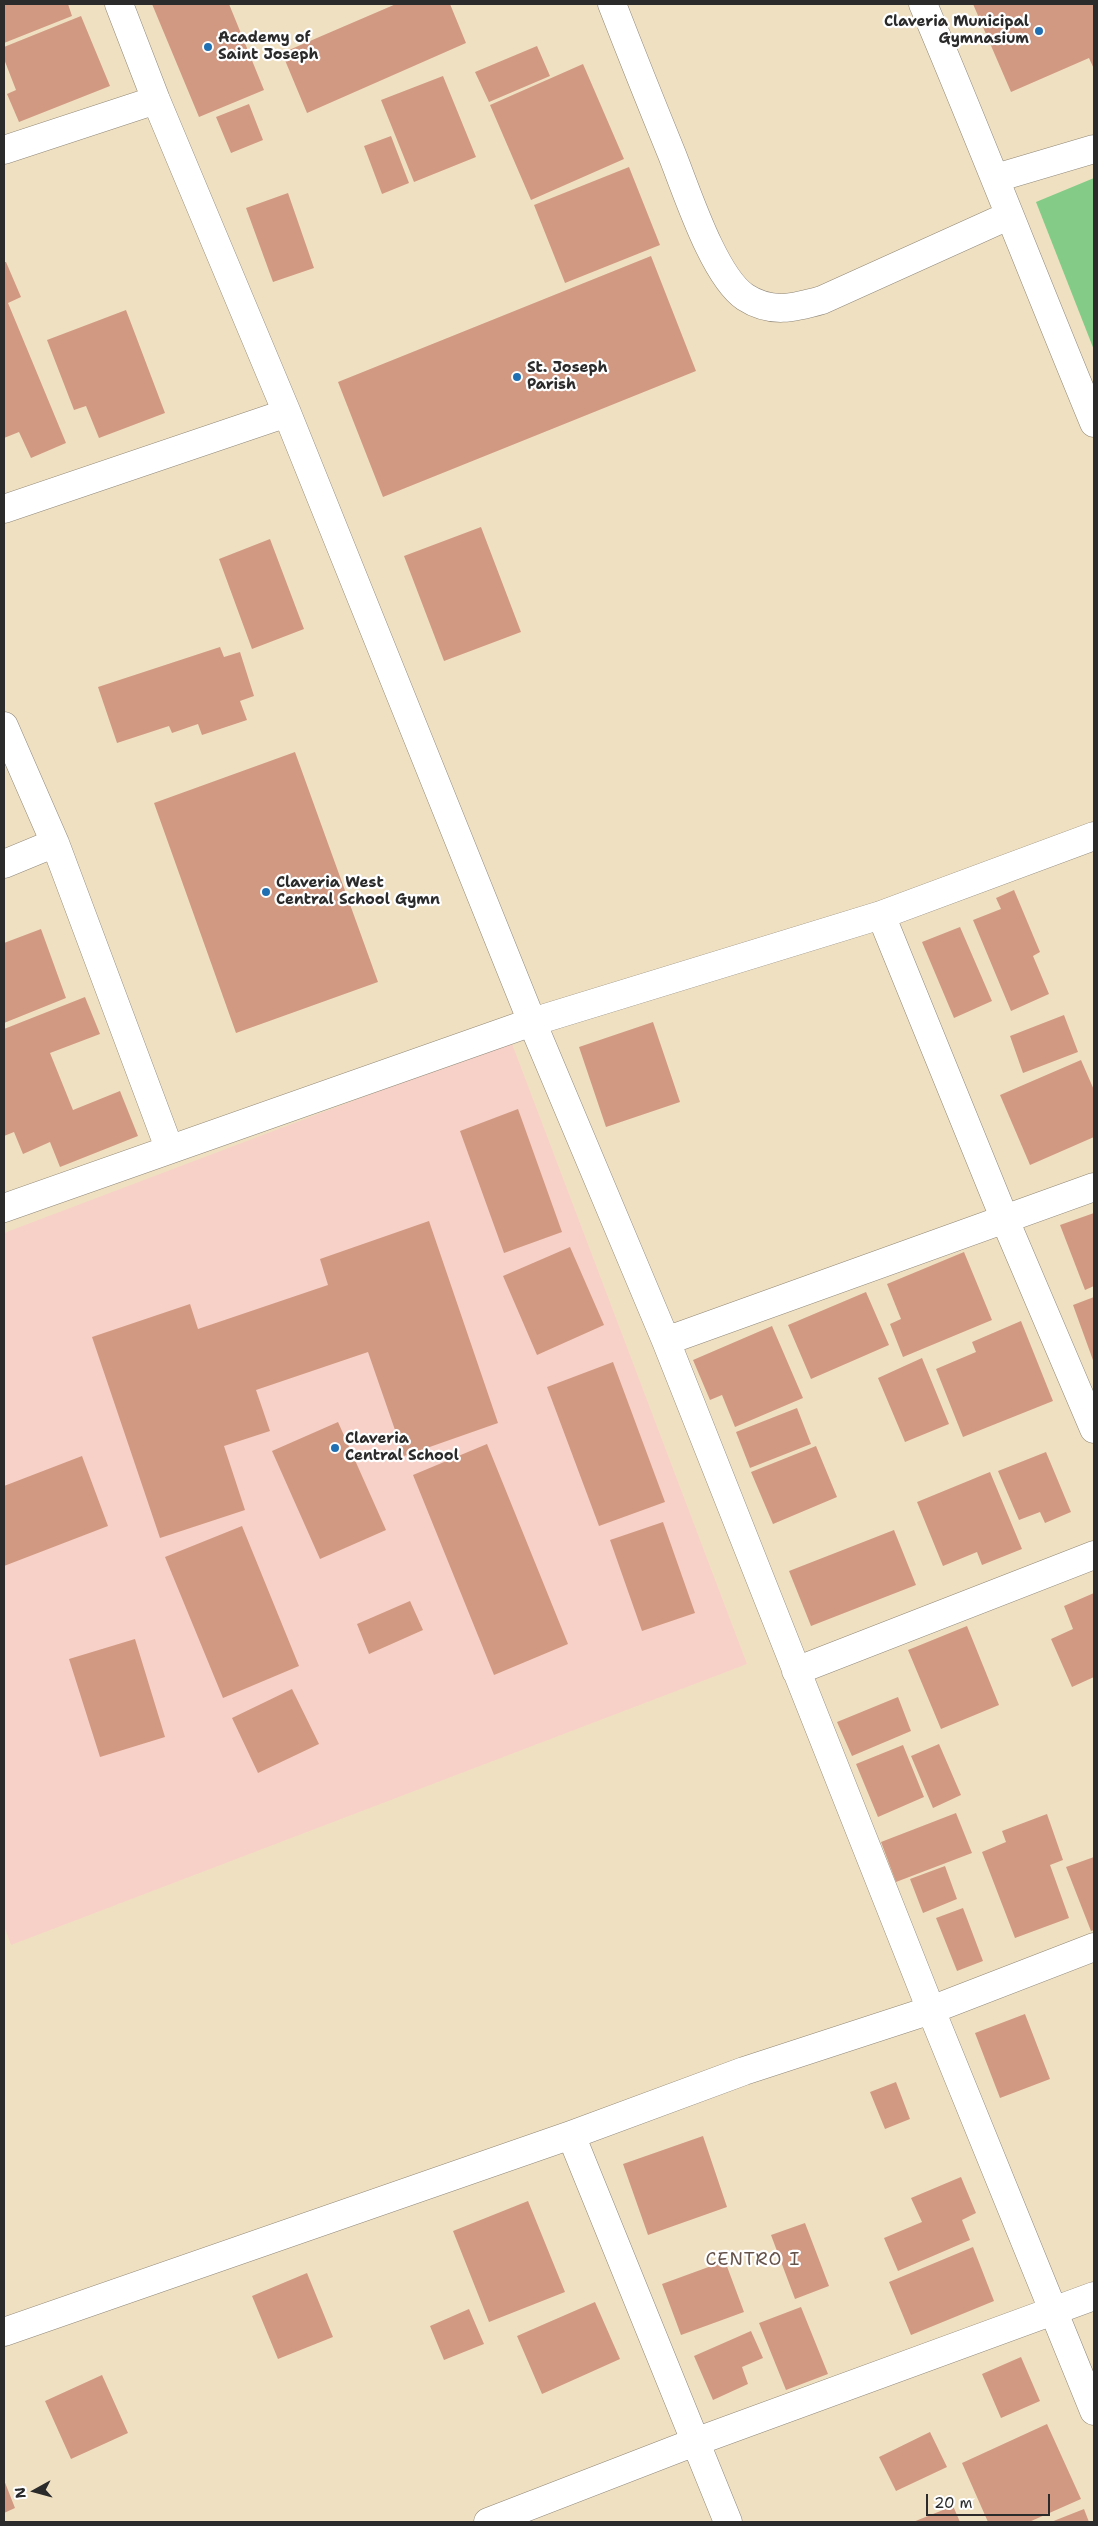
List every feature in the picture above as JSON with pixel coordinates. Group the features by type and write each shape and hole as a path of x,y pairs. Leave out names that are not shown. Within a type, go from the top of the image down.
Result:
{"street":[{"path":"119,4 156,100 287,413 532,1022 666,1341 931,2010 1094,2411"},
{"path":"612,4 704,233 726,275 744,296 766,307 790,309 822,300 1008,216"},
{"path":"923,4 996,178 1008,216 1094,423"},
{"path":"4,150 156,100"},
{"path":"996,178 1094,149"},
{"path":"4,509 287,413"},
{"path":"4,726 55,843 169,1148"},
{"path":"4,1208 169,1148 532,1022 881,915 1094,836"},
{"path":"4,864 55,843"},
{"path":"881,915 1005,1220 1094,1429"},
{"path":"666,1341 1094,1187"},
{"path":"796,1671 1094,1555"},
{"path":"4,2332 571,2135 744,2071 931,2010 1094,1947"},
{"path":"571,2135 728,2522"},
{"path":"488,2522 695,2442 1094,2296"}],"shaded area":[{"name":"Claveria Central School","path":"511,1041 747,1664 11,1945 4,1926 4,1233"}],"green space":[{"path":"1094,178 1094,350 1036,202"}],"building":[{"path":"4,4 68,4 72,16 4,43"},
{"name":"Academy of Saint Joseph","path":"152,4 229,4 264,90 199,117"},
{"path":"396,4 450,4 466,43 307,113 282,53"},
{"name":"Claveria Municipal Gymnasium","path":"973,4 1094,4 1094,69 1089,58 1011,92"},
{"path":"81,16 110,86 19,122 7,94 16,90 4,59 4,47"},
{"path":"537,46 550,76 489,102 475,72"},
{"path":"583,64 624,159 531,200 490,105"},
{"path":"443,76 476,157 414,182 381,100"},
{"path":"249,104 263,140 231,153 216,117"},
{"path":"391,136 409,183 382,194 364,146"},
{"path":"629,167 660,245 565,283 534,205"},
{"path":"288,193 314,268 273,282 246,208"},
{"name":"St. Joseph Parish","path":"651,256 696,371 383,497 338,382"},
{"path":"4,262 6,262 21,297 8,303 66,443 31,458 19,432 4,438"},
{"path":"126,310 165,413 99,438 86,406 74,410 47,340"},
{"path":"481,527 521,632 444,661 404,556"},
{"path":"270,539 304,629 252,649 219,559"},
{"path":"220,647 224,657 240,652 254,696 240,701 247,720 202,735 198,724 172,733 169,726 117,743 98,687"},
{"name":"Claveria West Central School Gymn","path":"295,752 378,982 236,1033 154,803"},
{"path":"1014,890 1040,952 1033,956 1049,994 1011,1011 973,920 1001,909 996,898"},
{"path":"960,927 992,1001 954,1018 922,942"},
{"path":"41,929 66,998 4,1023 4,943"},
{"path":"85,997 100,1034 50,1053 73,1110 120,1091 138,1136 60,1167 50,1142 23,1154 14,1132 4,1136 4,1029"},
{"path":"1064,1015 1078,1052 1023,1073 1010,1036"},
{"path":"653,1022 680,1102 606,1127 579,1047"},
{"path":"1081,1060 1094,1090 1094,1137 1030,1165 1000,1095"},
{"path":"518,1109 562,1232 504,1253 460,1131"},
{"path":"1094,1213 1094,1286 1085,1290 1060,1225"},
{"path":"429,1221 498,1423 404,1456 368,1352 256,1390 270,1431 224,1446 245,1510 160,1538 92,1337 190,1304 198,1329 328,1285 320,1259"},
{"path":"570,1247 604,1325 537,1355 503,1276"},
{"path":"964,1252 992,1320 903,1357 890,1324 901,1319 887,1284"},
{"path":"866,1292 889,1345 811,1379 788,1325"},
{"path":"1094,1297 1094,1363 1073,1305"},
{"path":"1021,1321 1053,1401 963,1437 936,1369 976,1352 972,1342"},
{"path":"772,1326 803,1398 735,1427 722,1395 710,1400 693,1360"},
{"path":"922,1358 949,1424 905,1442 878,1378"},
{"path":"613,1362 665,1502 599,1526 547,1387"},
{"path":"797,1408 811,1444 750,1468 736,1432"},
{"path":"338,1422 386,1530 320,1559 272,1451"},
{"path":"487,1444 568,1644 494,1675 413,1475"},
{"path":"816,1446 837,1497 773,1524 751,1472"},
{"path":"1046,1452 1071,1512 1045,1523 1040,1512 1019,1520 998,1471"},
{"path":"82,1456 108,1526 4,1566 4,1486"},
{"path":"990,1472 1022,1549 982,1565 977,1552 943,1566 917,1502"},
{"path":"663,1522 695,1613 642,1631 610,1540"},
{"path":"242,1526 299,1666 223,1698 165,1557"},
{"path":"894,1530 916,1585 811,1626 789,1571"},
{"path":"1094,1593 1094,1677 1072,1687 1051,1639 1073,1629 1064,1606"},
{"path":"410,1601 423,1630 369,1654 357,1624"},
{"path":"967,1626 999,1705 941,1729 908,1650"},
{"path":"135,1639 165,1737 100,1757 69,1659"},
{"path":"292,1689 319,1744 258,1773 232,1718"},
{"path":"898,1697 911,1731 852,1756 837,1722"},
{"path":"939,1744 961,1795 933,1808 911,1756"},
{"path":"903,1745 924,1797 878,1817 856,1764"},
{"path":"956,1813 972,1853 896,1882 881,1842"},
{"path":"1047,1814 1063,1860 1050,1865 1069,1918 1015,1938 982,1852 1006,1842 1002,1831"},
{"path":"1094,1857 1094,1930 1091,1931 1066,1867"},
{"path":"945,1866 957,1899 923,1913 910,1879"},
{"path":"963,1908 983,1961 957,1971 936,1918"},
{"path":"1025,2014 1050,2079 1000,2098 975,2033"},
{"path":"896,2082 910,2119 885,2129 870,2092"},
{"path":"703,2136 727,2207 648,2235 623,2164"},
{"path":"961,2177 976,2213 962,2220 970,2240 898,2271 884,2238 922,2222 911,2198"},
{"path":"528,2201 565,2292 489,2322 453,2231"},
{"path":"805,2223 829,2286 795,2299 771,2235"},
{"path":"973,2247 994,2301 911,2335 889,2282"},
{"path":"725,2261 744,2312 681,2335 662,2284"},
{"path":"307,2273 333,2337 278,2359 252,2296"},
{"path":"595,2302 620,2359 542,2394 517,2336"},
{"path":"801,2307 828,2374 786,2390 759,2323"},
{"path":"469,2309 484,2344 444,2360 430,2326"},
{"path":"751,2331 763,2358 742,2367 748,2384 713,2400 694,2356"},
{"path":"1021,2357 1040,2401 1001,2418 982,2374"},
{"path":"102,2375 128,2433 71,2459 45,2401"},
{"path":"1047,2424 1081,2499 1029,2522 988,2522 962,2463"},
{"path":"930,2432 947,2467 896,2491 879,2457"},
{"path":"4,2480 15,2508 4,2513"},
{"path":"953,2506 960,2522 913,2522"},
{"path":"1084,2509 1089,2522 1051,2522"}],"place":[{"name":"Claveria Municipal Gymnasium","path":"1039,31"},
{"name":"Academy of Saint Joseph","path":"208,47"},
{"name":"St. Joseph Parish","path":"517,377"},
{"name":"Claveria West Central School Gymn","path":"266,892"},
{"name":"Claveria Central School","path":"335,1448"}],"district":[{"name":"CENTRO I","path":"753,2260"}]}
